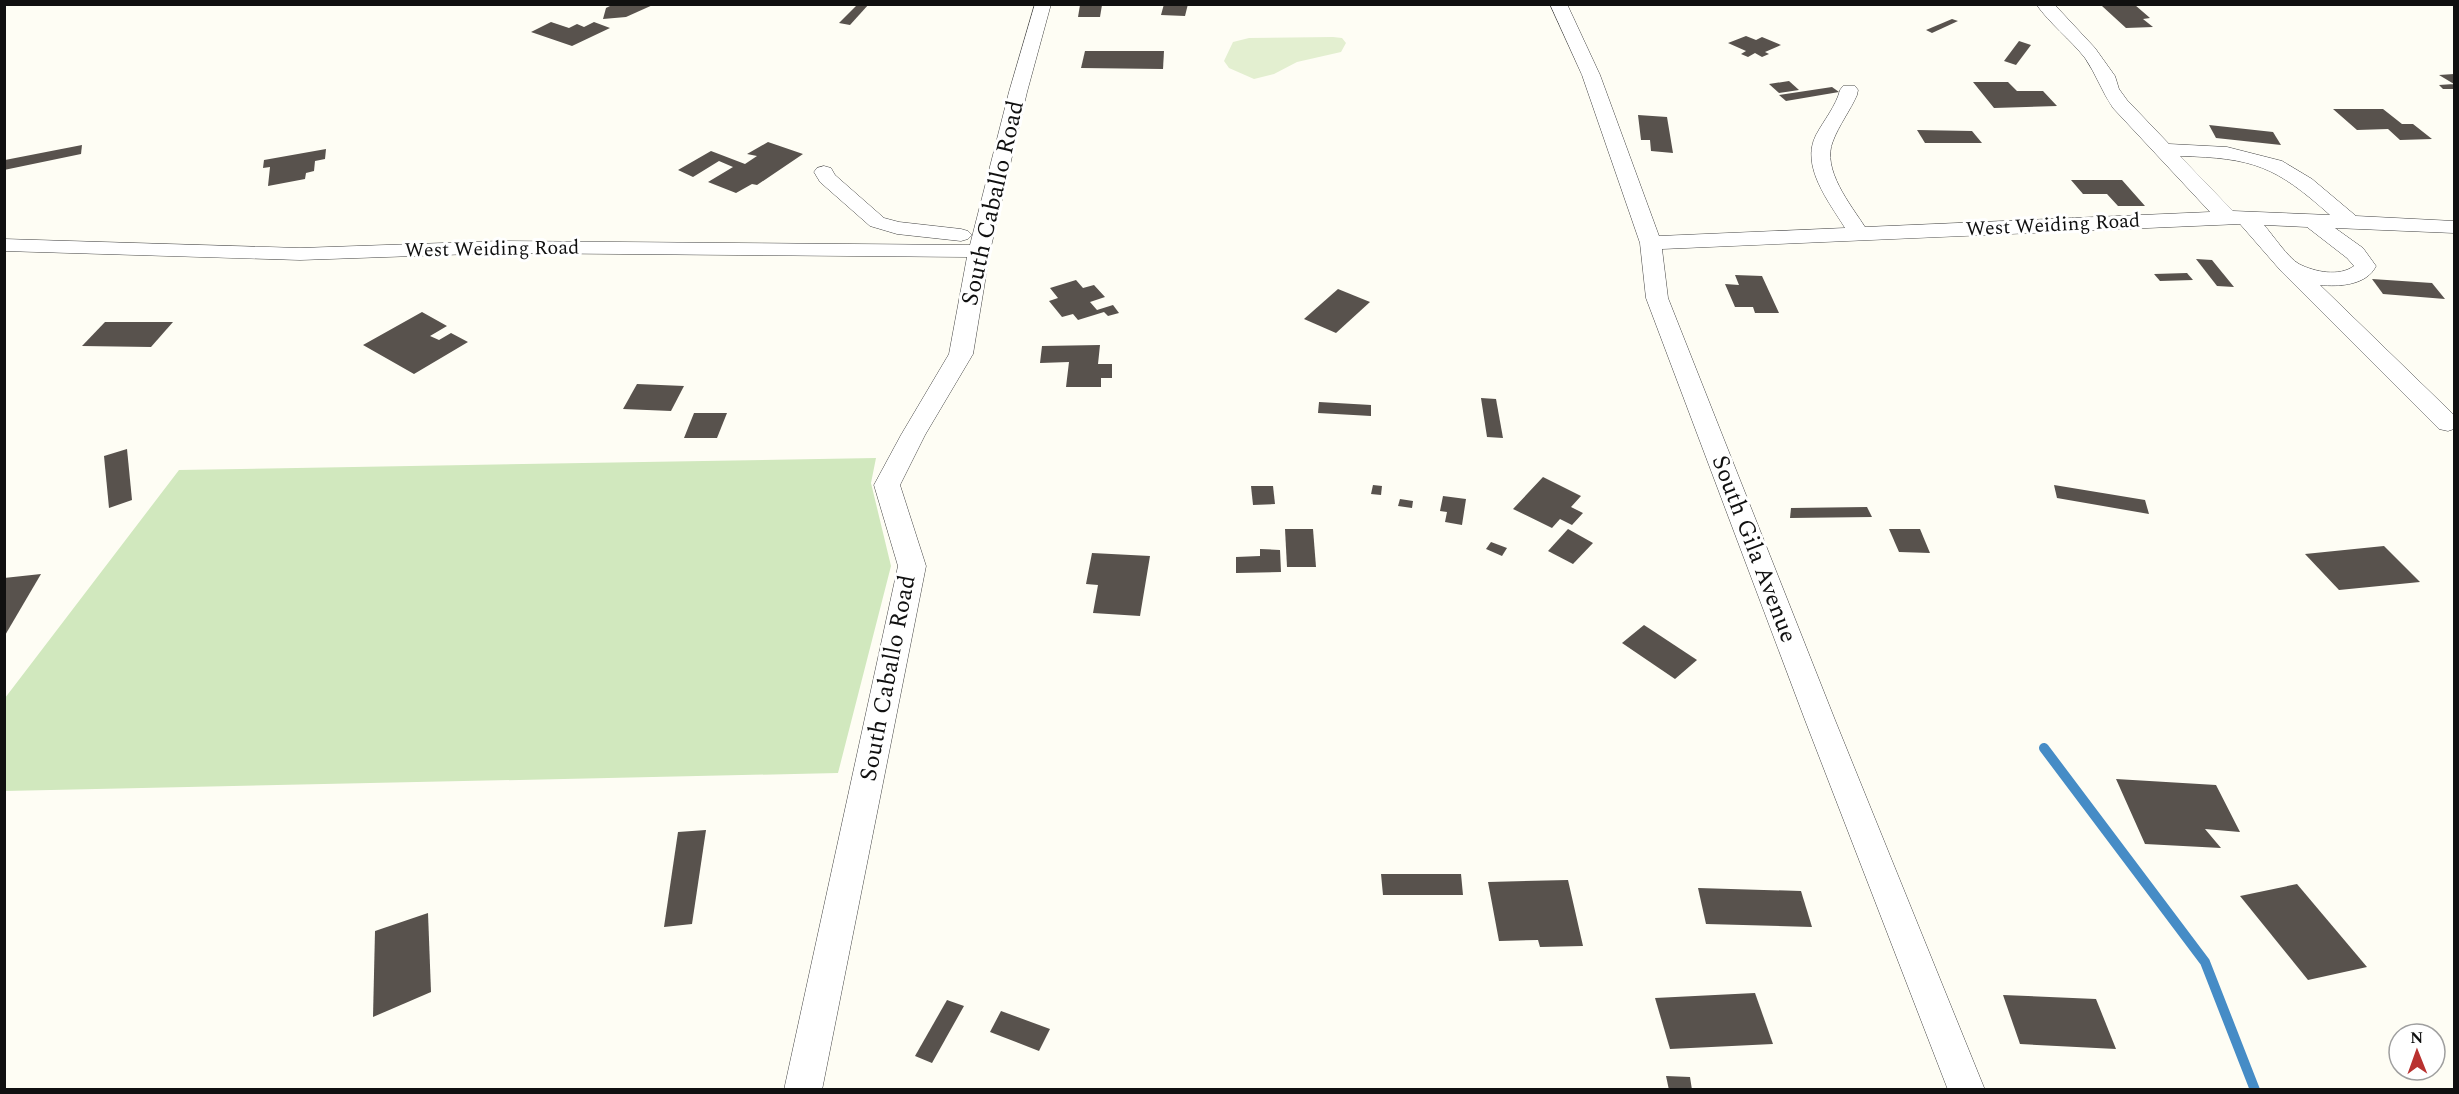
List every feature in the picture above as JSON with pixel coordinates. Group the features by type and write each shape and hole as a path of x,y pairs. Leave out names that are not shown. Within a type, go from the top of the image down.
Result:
{"street":[{"name":"South Caballo Road","path":"803,1089 912,566 887,485 913,435 961,354 981,244 1018,92 1043,4"},
{"name":"South Gila Avenue","path":"1558,4 1591,75 1651,243 1657,298 1824,731 1967,1089"},
{"path":"2044,4 2089,52 2106,76 2110,89 2120,104 2162,150 2289,266 2448,423"},
{"path":"1849,90 1848,98 1837,111 1823,141 1820,154 1824,171 1858,234"},
{"path":"2162,150 2225,152 2265,161 2289,172 2350,222"},
{"path":"824,172 827,178 877,222 981,244"},
{"name":"West Weiding Road","path":"1651,243 2237,218 2454,226"},
{"path":"2289,266 2318,279 2337,280 2362,272 2366,266 2355,253 2311,220"},
{"name":"West Weiding Road","path":"4,245 300,254 501,247 981,244"}],"green space":[{"path":"1249,38 1342,38 1346,43 1341,52 1297,62 1274,74 1254,79 1229,68 1224,61 1233,42"},
{"path":"876,458 871,483 891,566 838,773 5,791 5,698 179,470"}],"building":[{"path":"614,4 655,4 626,17 603,19 606,8"},
{"path":"858,4 869,4 850,25 839,23"},
{"path":"1164,4 1188,4 1185,16 1161,15"},
{"path":"1080,5 1102,5 1100,17 1078,17"},
{"path":"2135,5 2150,18 2143,19 2153,27 2126,28 2102,6"},
{"path":"1952,19 1958,21 1932,33 1926,30"},
{"path":"551,22 569,28 577,24 584,27 594,22 610,28 572,46 531,32"},
{"path":"1746,36 1756,40 1762,37 1781,45 1765,52 1769,54 1762,57 1755,53 1748,57 1741,54 1746,51 1728,43"},
{"path":"2019,41 2031,45 2016,65 2004,61"},
{"path":"1085,51 1164,51 1163,69 1081,68"},
{"path":"2454,74 2454,84 2439,75"},
{"path":"1789,81 1799,90 1779,93 1769,84"},
{"path":"1973,82 2008,82 2017,91 2043,91 2057,106 1994,108"},
{"path":"2454,84 2454,89 2443,89 2439,85"},
{"path":"1832,87 1839,92 1786,101 1779,95"},
{"path":"2333,109 2383,109 2402,124 2413,124 2432,139 2400,140 2388,129 2357,130"},
{"path":"1638,115 1667,117 1673,153 1651,151 1650,140 1641,140"},
{"path":"2209,125 2273,132 2281,145 2216,138"},
{"path":"1917,130 1972,131 1982,143 1925,143"},
{"path":"768,142 803,154 757,185 752,184 736,193 708,182 733,167 719,161 693,177 678,170 711,151 745,164 757,156 747,154"},
{"path":"82,145 81,154 4,170 5,160"},
{"path":"326,149 325,159 315,161 314,171 306,173 305,179 268,186 270,167 263,168 264,160"},
{"path":"2071,180 2122,180 2145,206 2118,206 2107,194 2083,194"},
{"path":"2196,259 2212,260 2234,287 2217,286"},
{"path":"2187,273 2193,280 2160,281 2154,274"},
{"path":"1735,275 1762,276 1779,313 1755,313 1753,307 1735,307 1725,284 1739,285"},
{"path":"2372,279 2432,283 2445,299 2383,294"},
{"path":"1076,280 1083,288 1094,285 1105,297 1090,302 1097,310 1113,305 1119,313 1108,316 1104,312 1078,320 1073,314 1062,317 1049,301 1058,298 1050,288"},
{"path":"1338,289 1370,302 1336,333 1304,319"},
{"path":"422,312 447,326 430,336 439,340 451,333 468,342 414,374 363,345"},
{"path":"105,322 173,322 151,347 82,346"},
{"path":"1100,345 1098,364 1112,364 1112,378 1101,378 1101,387 1066,387 1069,362 1040,363 1042,346"},
{"path":"637,384 684,386 671,411 623,409"},
{"path":"1481,398 1496,399 1503,438 1487,437"},
{"path":"1319,402 1371,405 1371,416 1318,413"},
{"path":"694,413 727,413 717,438 684,438"},
{"path":"127,449 132,500 109,508 104,456"},
{"path":"1543,477 1581,496 1571,507 1583,513 1572,525 1560,519 1552,528 1513,509"},
{"path":"1373,485 1382,486 1381,495 1371,494"},
{"path":"2054,485 2145,500 2149,514 2057,498"},
{"path":"1251,486 1273,486 1275,504 1253,505"},
{"path":"1443,496 1466,499 1462,525 1445,522 1447,512 1440,511"},
{"path":"1400,499 1413,501 1412,508 1398,506"},
{"path":"1867,507 1872,517 1790,518 1791,508"},
{"path":"1285,529 1313,529 1316,567 1287,567"},
{"path":"1568,529 1593,543 1573,564 1548,551"},
{"path":"1889,529 1920,529 1930,553 1899,552"},
{"path":"1491,542 1507,548 1502,556 1486,549"},
{"path":"2384,546 2420,582 2339,590 2305,554"},
{"path":"1260,549 1280,550 1281,572 1236,573 1236,557 1260,556"},
{"path":"1092,553 1150,556 1140,616 1093,613 1098,585 1086,584"},
{"path":"41,574 4,637 4,578"},
{"path":"1644,625 1697,660 1675,679 1622,643"},
{"path":"2116,779 2216,785 2240,832 2205,829 2221,848 2145,844"},
{"path":"706,830 692,924 664,927 678,832"},
{"path":"1381,874 1461,874 1463,895 1383,895"},
{"path":"1568,880 1583,946 1540,947 1538,940 1499,941 1488,882"},
{"path":"2297,884 2367,967 2308,980 2240,896"},
{"path":"1698,888 1801,891 1812,927 1706,924"},
{"path":"428,913 431,992 373,1017 375,931"},
{"path":"1755,993 1773,1044 1670,1049 1655,998"},
{"path":"2003,995 2096,999 2116,1049 2020,1044"},
{"path":"947,1000 964,1006 932,1063 915,1056"},
{"path":"1001,1011 1050,1029 1039,1051 990,1032"},
{"path":"1666,1076 1690,1077 1692,1090 1669,1090"}],"waterway":[{"path":"2044,748 2205,962 2255,1090"}]}
